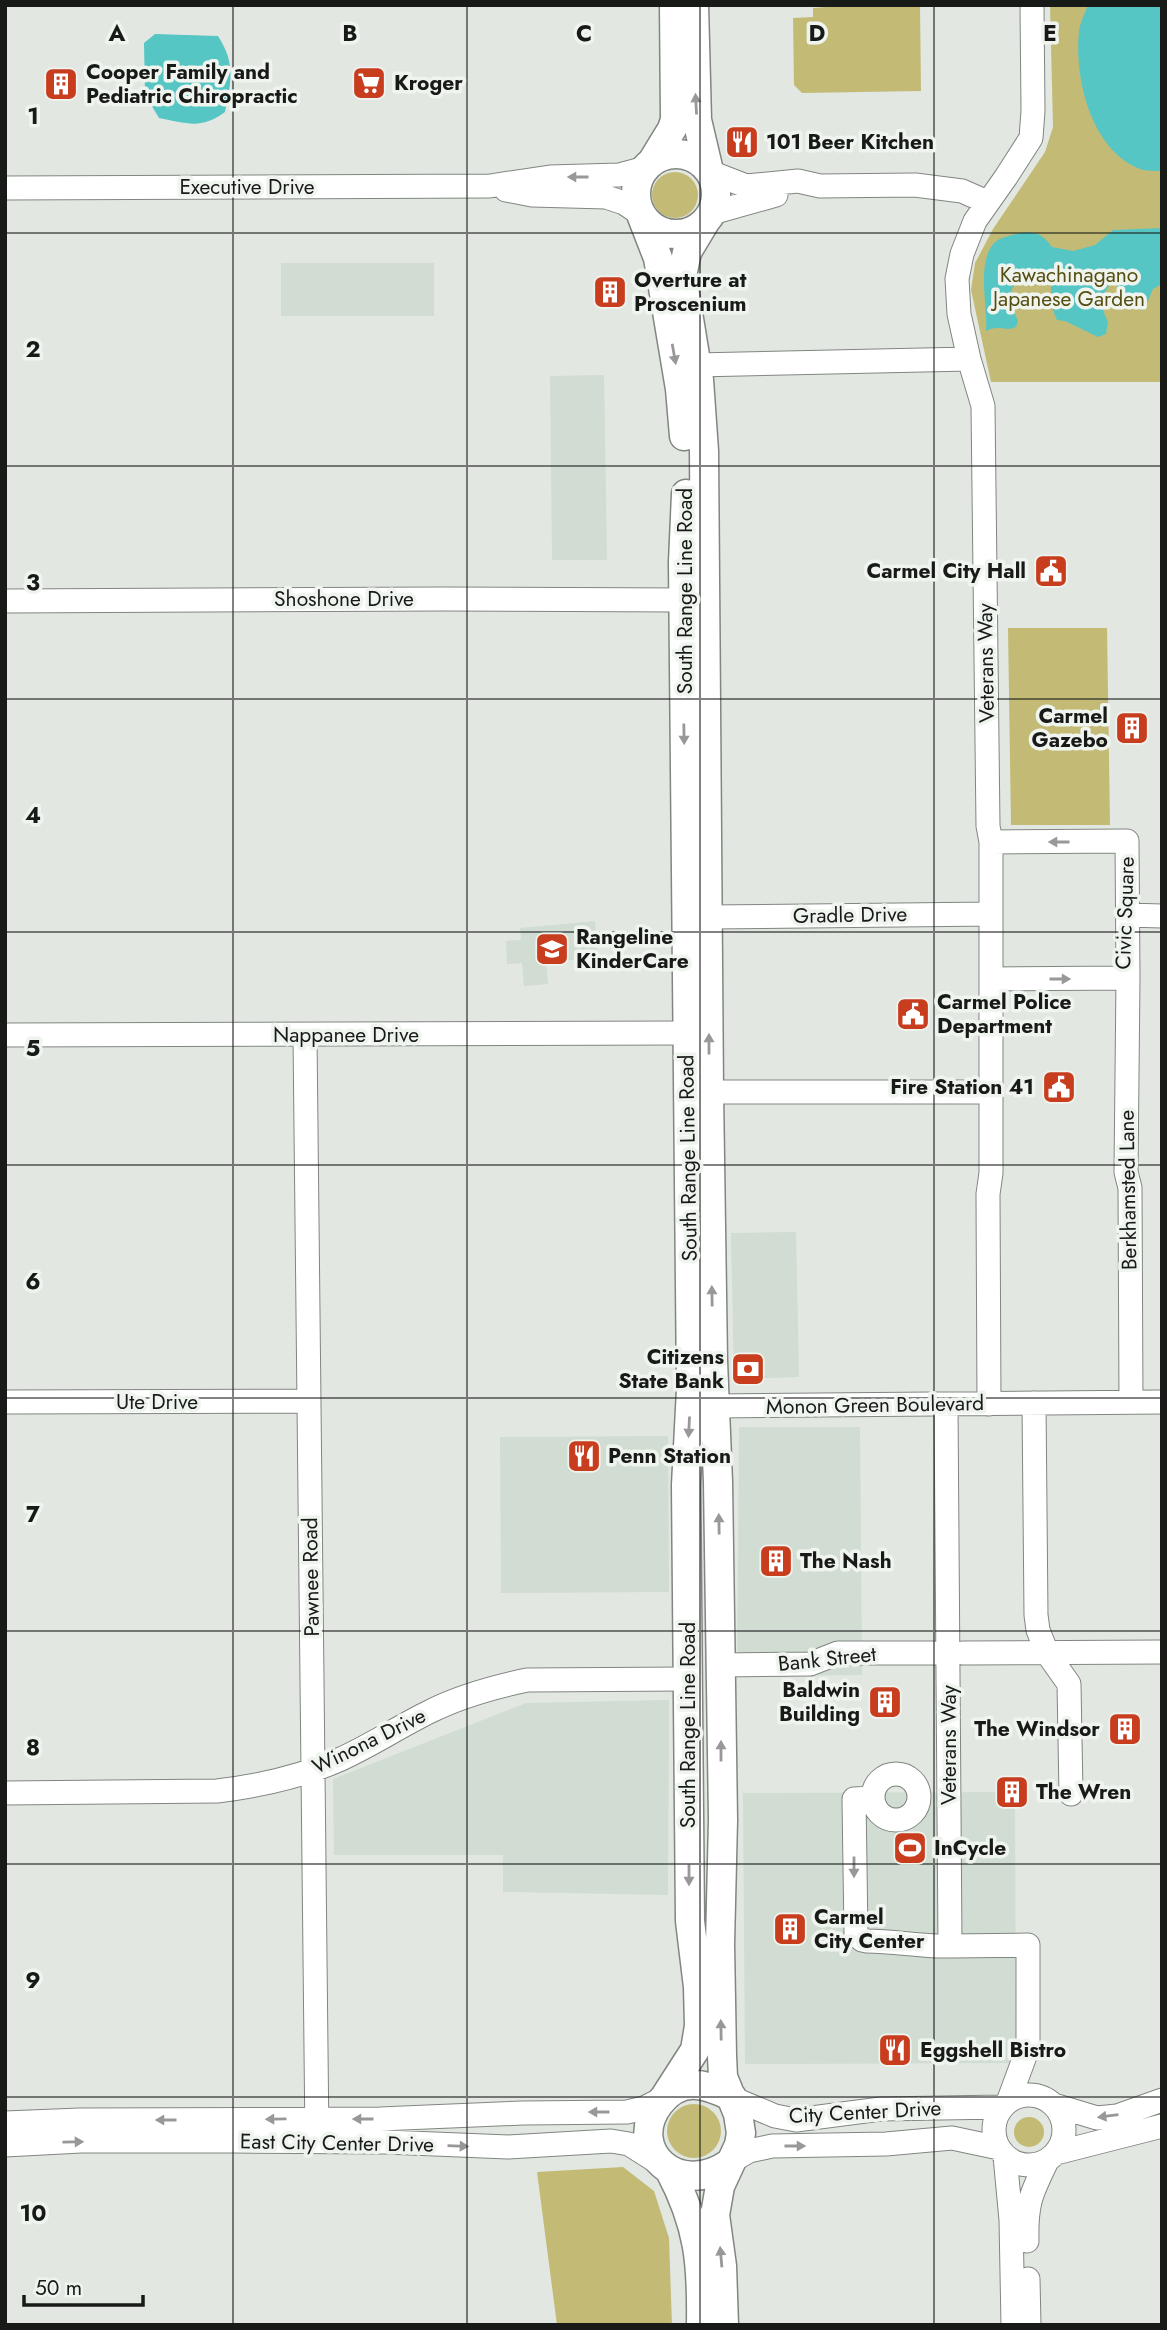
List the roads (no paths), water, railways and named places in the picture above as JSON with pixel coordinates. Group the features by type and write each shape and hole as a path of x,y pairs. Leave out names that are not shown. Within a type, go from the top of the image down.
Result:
{"main road":[{"path":"649,164 665,155 677,154 700,162 713,179 716,196 709,217 688,233 667,234 649,225 636,204 636,184 649,164 673,129 674,5"},
{"path":"694,5 697,120 709,172"},
{"name":"South Range Line Road","path":"641,215 658,258 682,406 687,507 683,600 691,1389 686,1485 687,1679 690,1921 698,1987 699,2026 695,2050 665,2096"},
{"name":"South Range Line Road","path":"709,217 687,252 682,268 696,365 704,451 709,1092 713,1361 719,1482 723,1819 720,1944 722,2072 732,2097"},
{"path":"701,2325 701,2275 696,2234 685,2200 652,2146 649,2130 651,2117 665,2096 680,2087 695,2084 732,2097 740,2120 739,2145 720,2186 715,2214 722,2266 724,2325"},
{"path":"666,2168 683,2176 699,2177 714,2173 730,2163"}],"street":[{"name":"Veterans Way","path":"991,842 988,826 983,406 959,314 957,279 970,231 1031,138 1031,5"},
{"name":"Executive Drive","path":"5,188 489,187 550,177 619,175 649,164"},
{"path":"709,172 746,186 797,181 820,186"},
{"path":"709,217 762,198 820,186 887,184 942,188 962,191 987,202"},
{"name":"Executive Drive","path":"489,187 532,195 606,197 624,203 641,215"},
{"path":"696,365 969,359"},
{"name":"Shoshone Drive","path":"5,601 683,600"},
{"name":"Civic Square","path":"991,842 1127,841 1128,978 991,979"},
{"path":"989,1404 991,842"},
{"name":"Gradle Drive","path":"708,917 991,914"},
{"path":"1127,915 1162,916"},
{"name":"Berkhamsted Lane","path":"1128,978 1126,1172 1130,1188 1131,1402"},
{"name":"Nappanee Drive","path":"5,1035 686,1033"},
{"name":"Pawnee Road","path":"305,1035 317,2130"},
{"path":"709,1092 991,1092"},
{"name":"Ute Drive","path":"5,1402 309,1401"},
{"name":"Monon Green Boulevard","path":"715,1406 1162,1402"},
{"path":"1034,1403 1036,1615 1038,1630 1047,1653 1069,1684 1071,1794"},
{"name":"Veterans Way","path":"946,1405 950,1946"},
{"path":"963,1653 1162,1652"},
{"name":"Bank Street","path":"720,1665 810,1664 838,1653 934,1653"},
{"name":"Winona Drive","path":"5,1793 217,1791 284,1779 313,1770 340,1760 431,1711 474,1693 509,1684 527,1681 687,1679"},
{"path":"895,1773 912,1779 920,1796 914,1813 897,1821 880,1815 873,1798 879,1781 895,1773"},
{"path":"920,1796 949,1796"},
{"path":"873,1798 854,1799 856,1935 867,1941 899,1941 916,1946 1028,1945 1028,2048 995,2122 994,2131 1002,2152 1011,2220 1013,2325"},
{"path":"1028,2048 1051,2102 1064,2123 1065,2133 1031,2195 1026,2211 1029,2325"},
{"path":"1005,2104 1015,2098 1031,2095 1097,2118 1117,2116 1162,2100"},
{"name":"East City Center Drive","path":"5,2145 627,2112 643,2108 665,2096"},
{"name":"City Center Drive","path":"732,2097 775,2116 796,2120 881,2109 1005,2104"},
{"name":"East City Center Drive","path":"5,2123 80,2120 317,2130 508,2147 611,2141 629,2144 666,2168"},
{"path":"1002,2152 1024,2165 1036,2165 1051,2157 1162,2126"},
{"name":"City Center Drive","path":"730,2163 749,2151 772,2146 875,2145 952,2138 1002,2152"}],"water":[{"path":"1088,5 1162,5 1162,171 1140,169 1123,160 1109,146 1089,110 1083,90 1078,50 1080,28"},
{"path":"155,34 218,36 230,64 225,112 208,121 193,124 159,118 145,95 144,43"},
{"path":"1162,228 1160,285 1153,289 1144,310 1122,305 1116,284 1110,284 1103,302 1108,322 1106,334 1098,337 1065,321 1057,320 1048,275 1034,272 1020,278 1012,289 1010,296 1018,321 1016,327 986,331 985,262 994,243 999,239 1030,232 1046,239 1052,247 1073,251 1095,245 1113,230"}],"place":[{"name":"Kroger","path":"369,83"},
{"name":"Cooper Family and Pediatric Chiropractic","path":"61,84"},
{"name":"101 Beer Kitchen","path":"742,142"},
{"name":"Overture at Proscenium","path":"610,292"},
{"name":"Carmel City Hall","path":"1051,571"},
{"name":"Carmel Gazebo","path":"1132,728"},
{"name":"Rangeline KinderCare","path":"552,949"},
{"name":"Carmel Police Department","path":"913,1014"},
{"name":"Fire Station 41","path":"1059,1087"},
{"name":"Citizens State Bank","path":"748,1369"},
{"name":"Penn Station","path":"584,1456"},
{"name":"The Nash","path":"776,1561"},
{"name":"Baldwin Building","path":"885,1702"},
{"name":"The Windsor","path":"1125,1729"},
{"name":"The Wren","path":"1012,1792"},
{"name":"InCycle","path":"910,1848"},
{"name":"Carmel City Center","path":"790,1929"},
{"name":"Eggshell Bistro","path":"895,2050"}],"park label":[{"name":"Kawachinagano Japanese Garden","path":"1069,287"}]}
